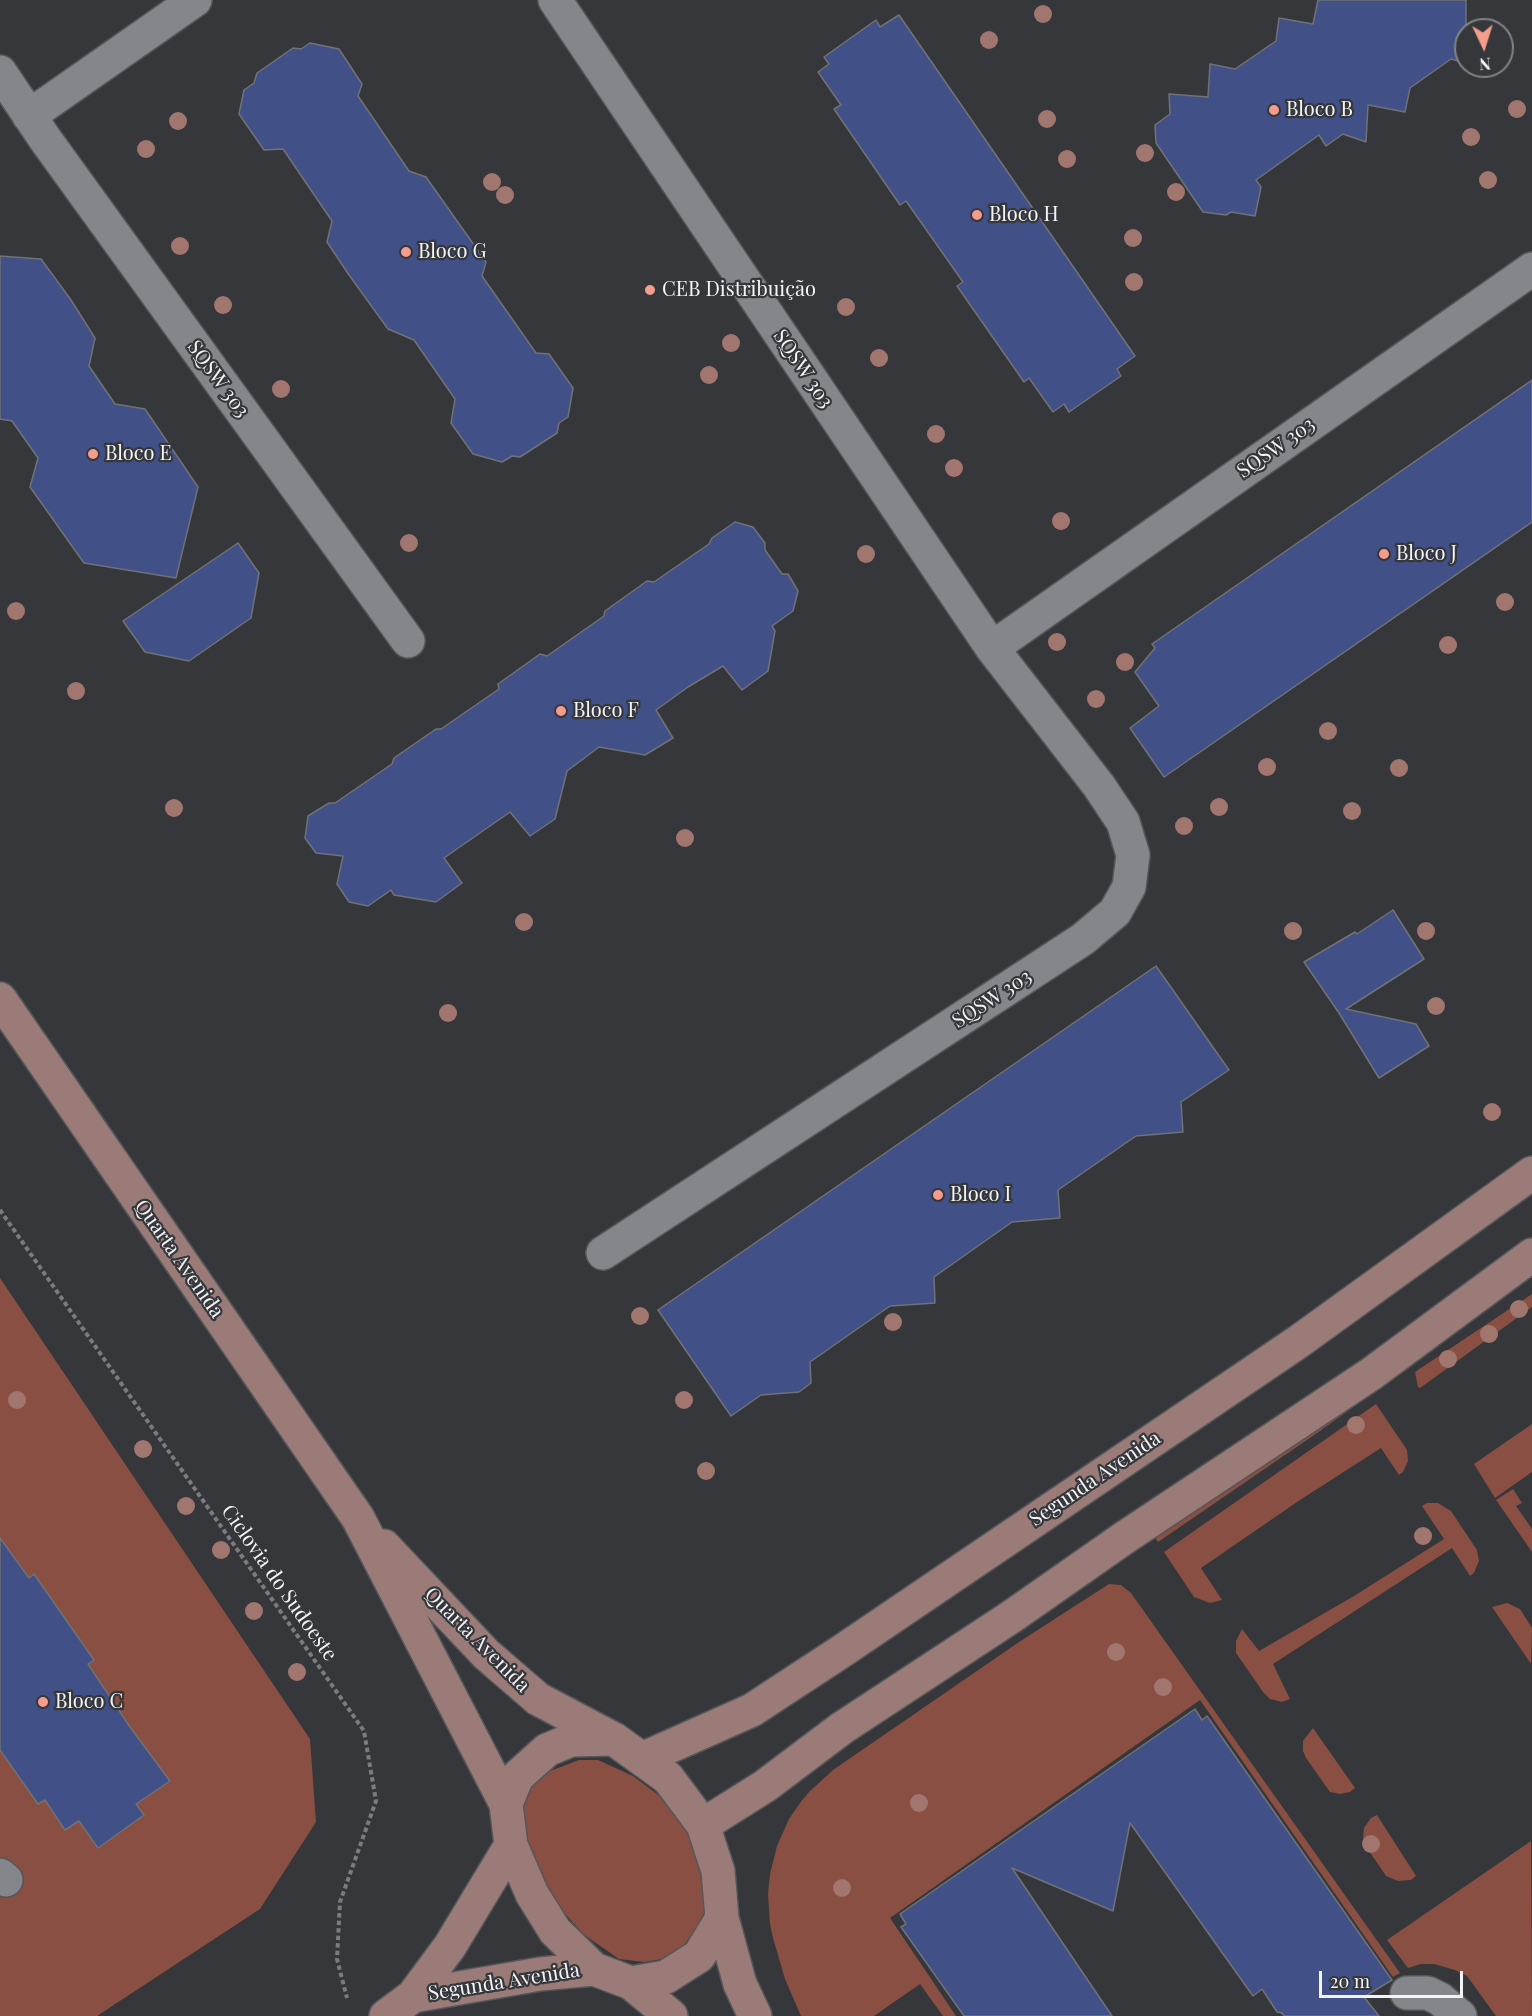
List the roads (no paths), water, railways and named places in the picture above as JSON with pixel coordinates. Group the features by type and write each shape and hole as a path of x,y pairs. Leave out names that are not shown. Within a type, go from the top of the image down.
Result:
{"street":[{"path":"29,116 195,0"},
{"name":"SQSW 303","path":"555,0 992,648 1099,786 1123,822 1133,855 1129,887 1115,912 1083,939 603,1254"},
{"name":"SQSW 303","path":"0,72 29,116 408,640"},
{"name":"SQSW 303","path":"992,648 1532,269"},
{"name":"Quarta Avenida","path":"0,999 358,1518 506,1804"},
{"name":"Segunda Avenida","path":"642,1759 752,1710 842,1651 1298,1342 1532,1173"},
{"path":"703,1825 765,1786 842,1728 1371,1374 1532,1255"},
{"name":"Quarta Avenida","path":"358,1518 486,1654 538,1699 614,1739 668,1778 703,1825 718,1871 722,1918"},
{"path":"614,1739 571,1740 547,1750 517,1777 506,1804 511,1845 532,1894 555,1931 594,1969 631,1983 671,2016"},
{"name":"Segunda Avenida","path":"386,2016 413,1996 450,1946 511,1845"},
{"path":"631,1983 666,1977 699,1956 722,1918"},
{"path":"722,1918 740,1984 754,2016"},
{"name":"Segunda Avenida","path":"413,1996 540,1974 594,1969"},
{"path":"1407,1993 1428,1993 1440,1999 1460,2016"}],"place":[{"name":"Bloco B","path":"1274,110"},
{"name":"Bloco H","path":"977,215"},
{"name":"Bloco G","path":"406,252"},
{"name":"CEB Distribuição","path":"650,290"},
{"name":"Bloco E","path":"93,454"},
{"name":"Bloco J","path":"1384,554"},
{"name":"Bloco F","path":"561,711"},
{"name":"Bloco I","path":"938,1195"},
{"name":"Bloco C","path":"43,1702"}]}
